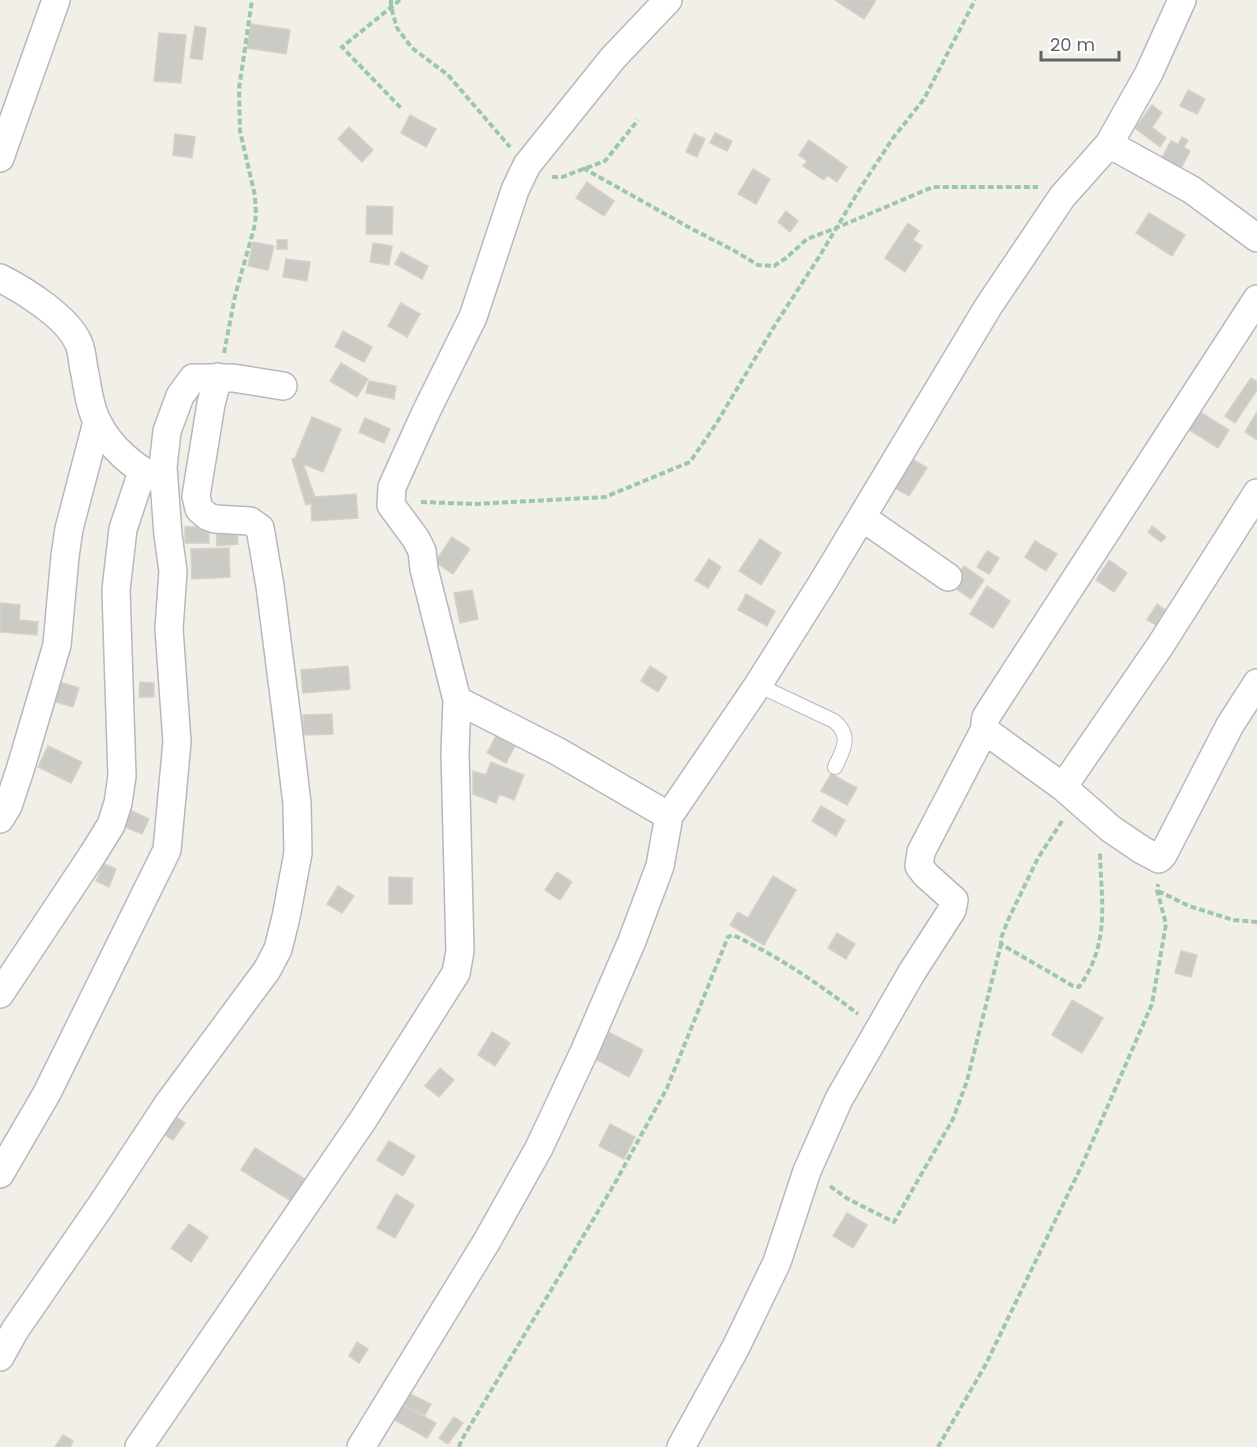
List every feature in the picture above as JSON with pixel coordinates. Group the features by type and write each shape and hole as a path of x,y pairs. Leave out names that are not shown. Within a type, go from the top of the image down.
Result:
{"street":[{"path":"0,158 56,0"},
{"path":"139,1447 363,1120 456,973 460,951 455,753 457,700 424,569 422,551 391,505 392,487 473,316 515,190 527,165 613,58 668,0"},
{"path":"361,1447 481,1251 539,1148 632,941 660,866 669,816 758,685 863,518 988,306 1062,197 1109,144 1149,73 1182,0"},
{"path":"1109,144 1191,190 1257,238"},
{"path":"0,278 46,306 69,328 79,343 97,422 110,442 153,477 168,535 173,571 169,629 177,742 167,850 47,1094 0,1173"},
{"path":"681,1447 736,1347 777,1262 807,1171 839,1099 912,972 952,910 954,900 919,866 921,852 985,729 986,717 1257,299"},
{"path":"0,1357 15,1330 168,1104 267,970 278,949 286,917 298,853 297,804 270,586 260,528 250,522 214,519 207,516 199,509 196,496 211,404 218,377"},
{"path":"0,994 111,825 118,803 122,776 116,590 123,529 153,477 163,467 167,431 180,396 193,378 233,378 283,386"},
{"path":"0,819 8,806 20,770 57,645 69,529 97,422"},
{"path":"1070,792 1257,493"},
{"path":"863,518 948,577"},
{"path":"985,729 1070,792 1111,829 1159,859 1230,725 1257,683"},
{"path":"457,700 557,751 669,816"}],"lane":[{"path":"758,685 840,726 845,743 835,767"}],"path":[{"path":"218,377 229,334 235,296 256,215 255,196 240,131 240,89 252,0"},
{"path":"391,0 397,28 412,48 447,75 527,165 543,175 562,177 604,161 638,120"},
{"path":"400,0 342,48 401,108"},
{"path":"391,505 404,501 476,504 605,497 690,462 716,424 775,325 893,138 924,99 975,0"},
{"path":"583,168 758,265 774,266 807,239 933,187 1037,186 1062,197"},
{"path":"807,1171 848,1199 894,1222 954,1119 967,1081 1001,938 1070,792"},
{"path":"1001,944 1073,986 1079,987 1095,958 1102,926 1099,818"},
{"path":"938,1447 986,1364 1022,1290 1083,1163 1152,1004 1166,924 1157,890 1159,859"},
{"path":"1157,890 1189,906 1233,920 1257,922"},
{"path":"459,1447 615,1183 668,1088 728,937 733,935 760,948 826,989 878,1030"}],"building":[{"path":"835,0 876,0 864,19"},
{"path":"251,24 290,30 286,54 247,48"},
{"path":"195,26 206,28 202,60 190,58"},
{"path":"159,33 186,35 181,83 154,81"},
{"path":"1188,90 1205,99 1197,114 1180,106"},
{"path":"1152,105 1162,113 1152,127 1166,138 1160,147 1135,128"},
{"path":"410,115 436,129 426,147 401,133"},
{"path":"349,127 373,150 362,162 338,139"},
{"path":"715,133 732,141 727,151 710,143"},
{"path":"175,134 195,137 192,158 173,155"},
{"path":"694,134 705,139 697,157 686,152"},
{"path":"1182,137 1188,140 1184,147 1190,151 1179,172 1160,161 1171,141 1178,144"},
{"path":"809,140 847,167 837,182 827,175 824,180 803,166 807,161 799,155"},
{"path":"753,169 770,179 756,204 738,194"},
{"path":"587,182 614,201 604,216 576,198"},
{"path":"367,206 393,207 392,234 366,234"},
{"path":"786,211 798,221 790,232 778,222"},
{"path":"1149,213 1185,235 1172,256 1136,233"},
{"path":"908,223 919,231 913,240 922,246 905,272 885,258"},
{"path":"277,240 287,240 287,249 277,249"},
{"path":"253,242 274,246 268,270 248,266"},
{"path":"373,243 392,246 389,265 370,262"},
{"path":"401,252 428,266 422,279 395,264"},
{"path":"286,259 310,262 307,281 283,277"},
{"path":"401,303 420,314 407,337 388,326"},
{"path":"343,331 372,347 364,362 335,347"},
{"path":"341,363 368,379 357,397 330,381"},
{"path":"1251,378 1257,382 1257,390 1235,423 1225,416"},
{"path":"369,381 396,386 394,399 366,393"},
{"path":"1200,412 1229,430 1218,448 1188,429"},
{"path":"1257,412 1257,440 1245,432"},
{"path":"312,417 341,429 323,472 303,464 315,497 356,494 358,518 312,521 311,503 306,505 292,459 295,458"},
{"path":"365,418 390,429 384,443 359,432"},
{"path":"906,455 927,468 909,496 888,484"},
{"path":"237,524 238,544 217,546 216,526"},
{"path":"1152,526 1166,537 1161,542 1148,532"},
{"path":"185,527 209,527 209,543 185,543"},
{"path":"452,537 470,549 453,574 435,562"},
{"path":"760,539 781,553 761,585 739,571"},
{"path":"1035,541 1057,554 1046,571 1025,557"},
{"path":"229,548 230,577 192,579 191,549"},
{"path":"987,551 999,558 989,574 977,567"},
{"path":"709,559 721,567 708,588 695,580"},
{"path":"1109,560 1127,573 1114,592 1096,580"},
{"path":"964,566 984,580 971,599 951,585"},
{"path":"987,586 1010,601 993,628 970,614"},
{"path":"472,590 478,619 460,623 454,593"},
{"path":"746,594 775,611 767,626 738,610"},
{"path":"0,603 20,605 19,620 38,622 37,635 0,632"},
{"path":"1157,604 1165,610 1156,625 1147,620"},
{"path":"348,666 350,689 303,693 301,670"},
{"path":"650,666 667,677 658,692 641,681"},
{"path":"53,680 79,688 73,707 47,699"},
{"path":"140,682 154,683 154,697 139,697"},
{"path":"332,714 333,734 304,735 303,715"},
{"path":"497,734 516,744 506,763 487,753"},
{"path":"48,746 82,762 71,783 38,767"},
{"path":"491,762 524,775 514,800 499,794 496,803 473,794 473,771 486,775"},
{"path":"831,774 857,788 847,805 821,791"},
{"path":"821,806 845,820 836,836 812,821"},
{"path":"130,810 149,819 142,834 123,826"},
{"path":"104,864 116,869 109,887 96,881"},
{"path":"557,872 572,882 560,900 545,890"},
{"path":"773,876 796,890 764,945 730,925 738,912 748,918"},
{"path":"389,877 412,878 412,904 389,904"},
{"path":"338,886 354,896 342,913 327,904"},
{"path":"837,933 855,944 846,959 828,948"},
{"path":"1181,951 1197,955 1191,977 1175,973"},
{"path":"1072,1000 1103,1018 1082,1053 1052,1035"},
{"path":"599,1027 643,1050 629,1077 597,1060 601,1052 589,1046"},
{"path":"492,1032 510,1043 495,1066 478,1055"},
{"path":"440,1068 454,1080 439,1097 425,1086"},
{"path":"170,1113 185,1123 173,1140 158,1131"},
{"path":"610,1124 635,1137 624,1159 599,1146"},
{"path":"389,1141 415,1156 403,1176 377,1160"},
{"path":"255,1148 308,1181 294,1203 241,1170"},
{"path":"396,1194 414,1205 395,1238 377,1228"},
{"path":"847,1213 867,1225 853,1248 833,1236"},
{"path":"189,1224 208,1237 191,1262 171,1248"},
{"path":"357,1342 368,1349 359,1363 349,1356"},
{"path":"408,1393 431,1404 425,1415 403,1404"},
{"path":"397,1402 436,1423 427,1438 389,1417"},
{"path":"454,1417 463,1423 448,1444 439,1438"},
{"path":"63,1435 73,1441 70,1447 55,1447"}]}
